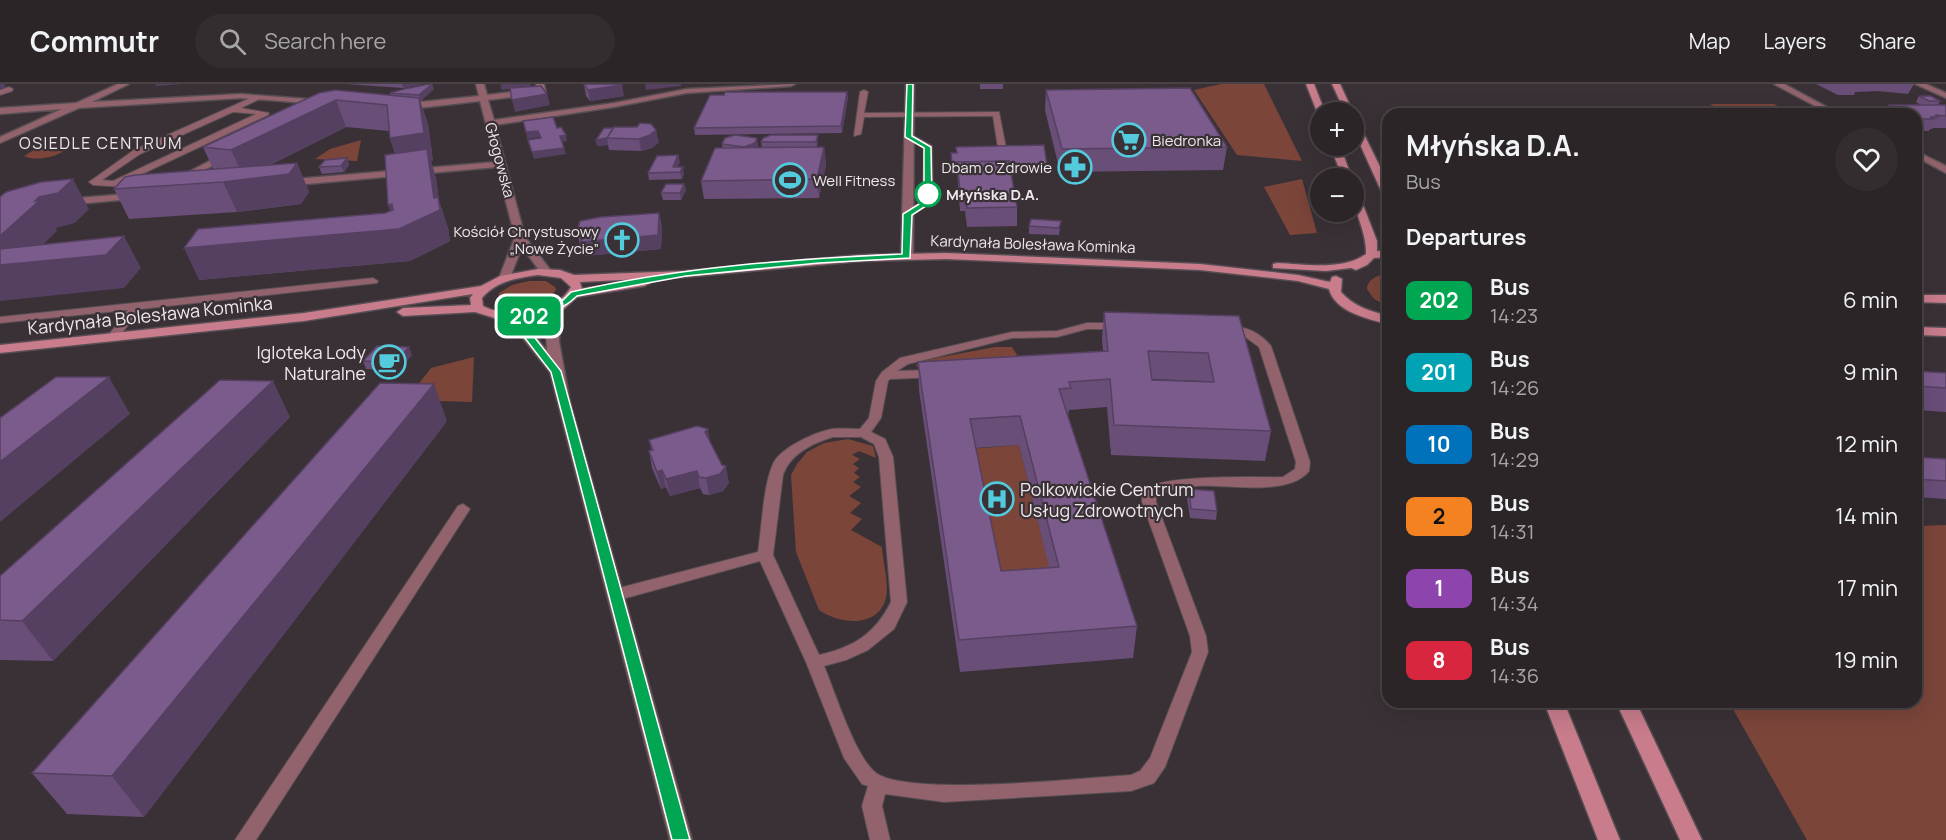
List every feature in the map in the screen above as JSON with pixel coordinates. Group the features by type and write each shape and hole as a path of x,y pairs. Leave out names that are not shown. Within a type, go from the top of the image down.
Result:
{"street":[{"path":"0,141 125,84"},
{"name":"Głogowska","path":"480,84 520,237 546,272"},
{"path":"391,108 543,91 540,84"},
{"path":"490,123 615,105 687,91 791,84"},
{"path":"907,256 910,84"},
{"path":"1310,84 1317,102"},
{"path":"1336,84 1344,102"},
{"path":"1778,84 1824,108"},
{"path":"1919,84 1946,96"},
{"path":"0,111 194,97 333,103 313,113"},
{"path":"1364,144 1382,182"},
{"path":"171,183 242,148"},
{"path":"1922,157 1946,170"},
{"path":"268,184 502,164"},
{"path":"52,203 151,191"},
{"path":"1364,220 1372,241 1367,259 1338,276 1334,287 1344,302 1365,314 1382,320"},
{"path":"504,278 520,237"},
{"name":"Kardynała Bolesława Kominka","path":"1200,267 1241,264 1326,268 1382,255"},
{"name":"Kardynała Bolesława Kominka","path":"0,349 304,317 483,289 504,278 546,272 572,279 686,273 819,261 907,256 967,256 1200,267 1298,278 1334,287"},
{"name":"Kardynała Bolesława Kominka","path":"574,294 686,273"},
{"path":"483,289 476,298 477,308 490,315 506,317 530,315 555,308 574,294 577,287 572,279"},
{"path":"1922,299 1946,299"},
{"name":"Kardynała Bolesława Kominka","path":"304,317 477,308"},
{"path":"555,308 552,319 556,371 678,840"},
{"path":"506,317 524,331 556,371"},
{"path":"1922,331 1946,332"},
{"path":"1556,708 1609,840"},
{"path":"1629,708 1691,840"}],"lane":[{"path":"0,93 9,88"},
{"path":"857,134 864,92"},
{"path":"151,191 93,182 137,152 258,98"},
{"path":"114,184 265,113 231,110"},
{"path":"860,115 996,114 1002,148"},
{"path":"908,214 928,202 928,147 909,137"},
{"path":"0,320 373,281"},
{"path":"113,337 137,306"},
{"path":"863,433 875,420 879,387 886,375 904,361 1012,335 1057,334 1087,326 1137,327"},
{"path":"814,662 840,656 862,646 888,625 899,602 886,457 880,442 863,433 832,433 815,438 795,450 780,463 776,475 765,555 814,662 853,758 869,778 891,788 944,794 1131,783 1147,777 1153,769 1176,718 1200,652 1198,636 1149,502 1149,493 1165,486 1189,481 1284,481 1302,471 1303,462 1265,346 1261,340 1245,332 1213,328"},
{"path":"886,375 946,374"},
{"path":"245,840 463,509"},
{"path":"615,596 765,555"},
{"path":"878,782 872,806 880,840"}],"shaded area":[{"path":"1221,84 1264,84 1302,161 1237,155 1194,90"},
{"path":"1710,104 1774,104 1781,108 1717,108"},
{"path":"361,140 357,161 315,159 330,149"},
{"path":"65,145 68,148 53,156 35,159 24,156 39,147"},
{"path":"1302,179 1310,208 1310,222 1314,222 1317,233 1290,235 1264,187"},
{"path":"1382,275 1382,303 1374,299 1367,289 1371,280"},
{"path":"529,281 546,281 556,290 545,300 529,306 512,307 498,302 499,293 512,285"},
{"path":"995,347 1012,347 1017,355 1013,362 925,370 916,366 920,361"},
{"path":"474,357 472,402 406,400 431,368"},
{"path":"848,439 873,446 876,458 859,451 852,455 860,459 853,464 859,468 854,473 860,477 853,482 861,487 849,496 861,503 850,513 862,519 851,530 882,547 887,586 882,608 875,615 857,621 847,621 819,610 796,552 791,475 807,452 824,443"},
{"path":"1019,445 1057,598 1000,602 970,449"},
{"path":"1946,525 1946,840 1807,840 1732,708 1922,708 1922,526"}],"building":[{"path":"432,84 419,95 390,93 404,89"},
{"path":"584,85 622,85 588,90"},
{"path":"541,86 547,94 512,100 510,88"},
{"path":"1190,88 1227,147 1062,149 1046,90"},
{"path":"335,90 419,98 424,133 390,138 387,105 336,100 231,150 203,147 319,93"},
{"path":"725,92 847,92 841,126 694,128 710,95 724,95"},
{"path":"1919,96 1931,96 1940,101 1929,101"},
{"path":"1888,105 1946,105 1946,116 1935,115 1939,117 1922,119 1922,108 1894,108"},
{"path":"553,117 557,128 561,127 566,135 560,136 564,148 532,152 528,140 541,138 538,131 526,132 523,121"},
{"path":"640,123 651,124 656,130 639,139 607,138 614,127 637,127"},
{"path":"604,128 613,128 607,138 596,140"},
{"path":"735,135 757,138 755,143 744,147 722,144 725,138"},
{"path":"771,135 818,135 816,142 761,142 763,138"},
{"path":"1044,145 1047,165 1010,166 1009,161 952,164 951,153 957,153 956,147"},
{"path":"824,147 817,179 701,181 715,148"},
{"path":"427,149 434,198 438,197 440,210 399,229 184,248 198,229 385,213 393,210 392,204 388,205 385,155"},
{"path":"678,155 673,167 683,167 680,172 648,173 657,156"},
{"path":"347,158 341,166 319,167 325,160"},
{"path":"1009,161 1017,207 967,208 965,192 960,192 957,162"},
{"path":"297,163 289,174 223,182 114,189 125,177 135,175"},
{"path":"73,179 58,193 39,197 35,201 40,200 0,236 0,197 6,192 41,182"},
{"path":"666,184 684,184 680,193 661,193"},
{"path":"659,213 658,235 581,242 583,233 577,231 580,221 601,217"},
{"path":"1031,219 1061,221 1059,228 1029,226"},
{"path":"124,236 106,255 0,265 0,249"},
{"path":"1104,312 1239,316 1271,431 1114,425 1110,379 1069,382 1071,388 1059,389 1137,626 959,640 918,362 1108,351","holes":["1148,351 1208,353 1214,382 1152,380","1020,416 1059,567 1001,571 970,419"]},
{"path":"377,346 409,347 395,362 363,361"},
{"path":"1922,371 1946,373 1946,388 1922,386"},
{"path":"56,377 109,377 0,462 0,418"},
{"path":"220,380 273,381 22,621 0,620 0,576"},
{"path":"380,383 434,384 112,776 32,773"},
{"path":"697,426 708,429 705,432 722,465 726,466 720,474 706,478 699,477 697,471 666,479 662,470 657,472 649,451 653,450 649,440"},
{"path":"1922,457 1946,459 1946,481 1922,479"},
{"path":"1189,489 1214,491 1217,511 1191,509"}],"bus line":[{"name":"202","path":"681,840 556,371 524,331 506,317 530,315 555,308 574,294 686,273 907,256 908,214 928,202 928,147 909,137 910,84"}],"place":[{"name":"Biedronka","path":"1129,140"},
{"name":"Dbam o Zdrowie","path":"1075,167"},
{"name":"Well Fitness","path":"790,180"},
{"name":"Młyńska D.A.","path":"928,194"},
{"name":"Kościół Chrystusowy „Nowe Życie”","path":"622,240"},
{"name":"Igloteka Lody Naturalne","path":"389,362"},
{"name":"Polkowickie Centrum Usług Zdrowotnych","path":"997,499"}],"district":[{"name":"OSIEDLE CENTRUM","path":"101,143"}]}
